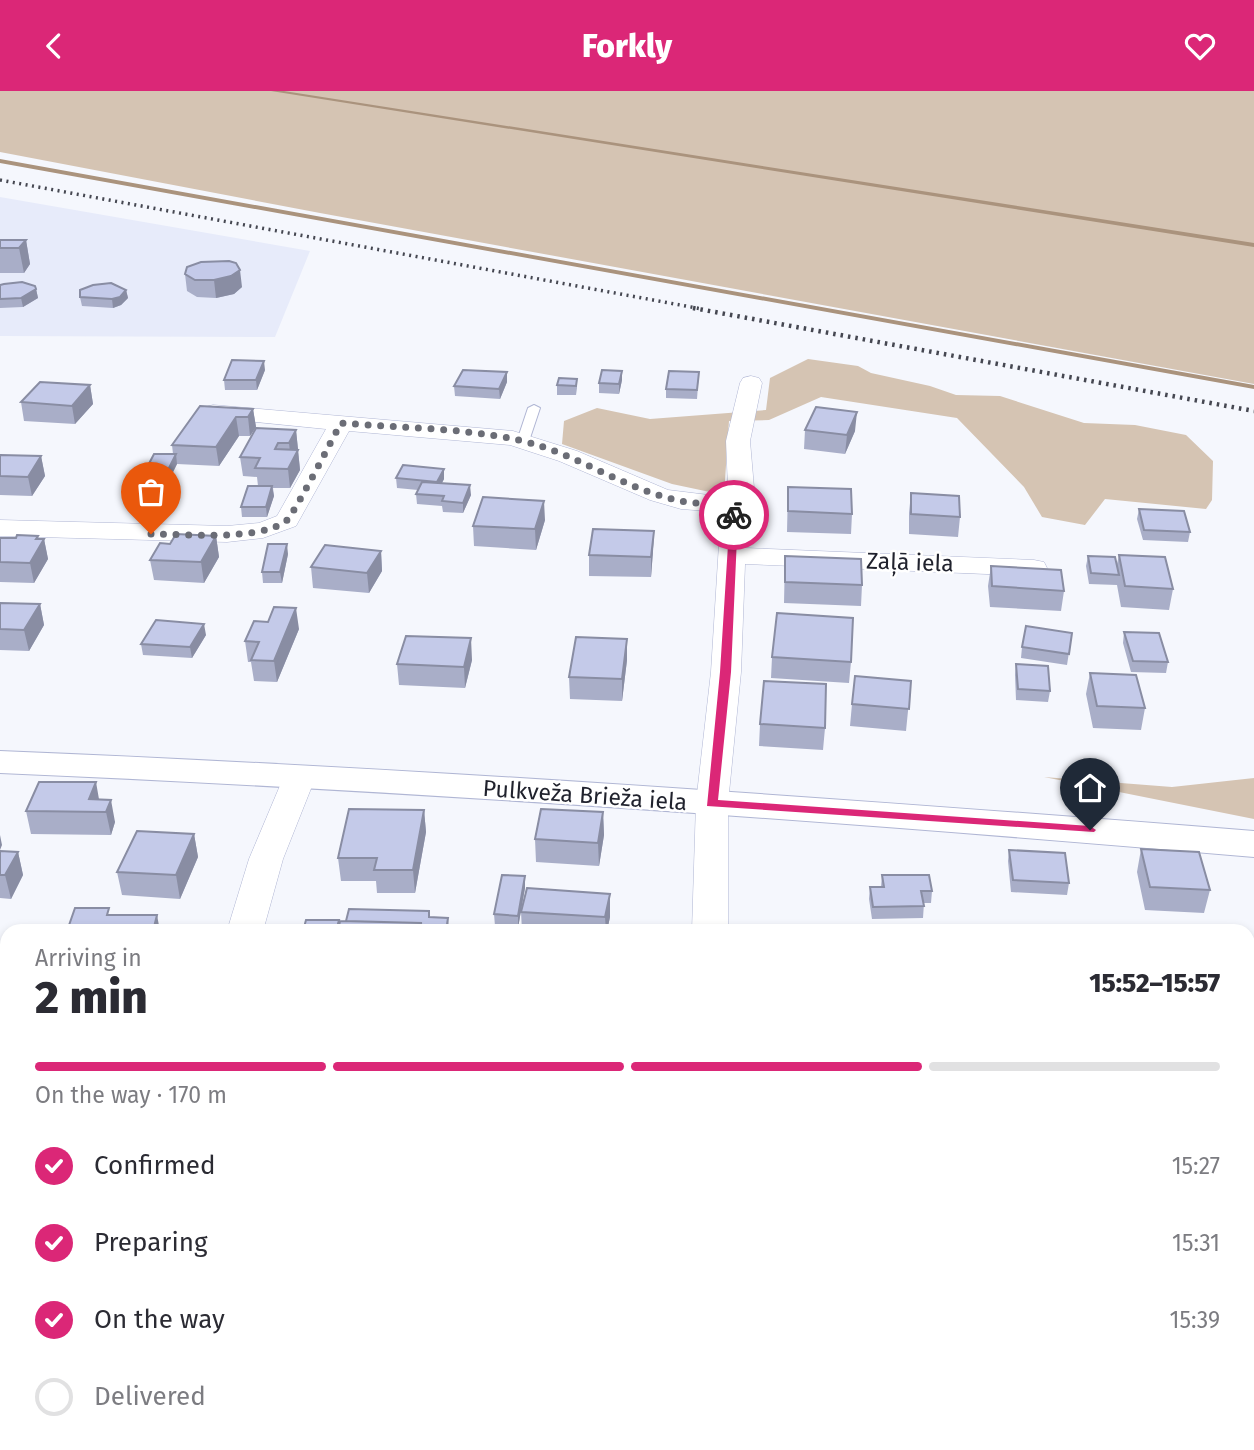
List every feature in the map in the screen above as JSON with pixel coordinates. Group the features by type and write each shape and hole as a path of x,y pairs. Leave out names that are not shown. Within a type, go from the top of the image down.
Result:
{"street":[{"path":"710,924 712,803 726,672 734,505 741,488 738,441 751,383"},
{"path":"204,412 523,441 568,456 659,495 681,501 734,505"},
{"path":"0,528 151,534 227,534 264,530 287,521 341,423"},
{"name":"Zaļā iela","path":"731,555 1046,569"},
{"name":"Pulkveža Brieža iela","path":"0,762 300,776 1254,843"},
{"path":"246,924 266,859 300,776"}],"lane":[{"path":"523,441 534,408"}],"shaded area":[{"path":"0,91 1254,91 1254,384 0,152"},
{"path":"0,197 310,251 275,337 0,336"},
{"path":"808,359 858,366 871,373 930,386 956,395 1000,396 1084,423 1135,425 1186,435 1213,461 1212,500 1206,509 1105,499 1085,525 1042,517 1024,487 957,418 821,397 769,420 729,421 724,495 672,484 562,444 564,421 597,408 650,419 766,410 770,378"},
{"path":"1044,777 1172,787 1254,778 1254,819"}],"building":[{"path":"0,240 26,240 19,248 0,248"},
{"path":"201,262 236,263 240,270 231,276 195,280 185,274 187,267"},
{"path":"22,282 35,286 36,289 21,298 0,299 0,285"},
{"path":"111,283 126,290 120,297 80,297 80,290"},
{"path":"232,360 264,361 256,380 224,380"},
{"path":"463,370 507,372 499,389 454,386"},
{"path":"602,370 622,371 619,384 599,383"},
{"path":"669,371 699,372 697,390 666,389"},
{"path":"559,378 577,379 576,386 557,385"},
{"path":"40,382 90,385 72,406 21,402"},
{"path":"200,406 253,409 248,417 236,417 216,447 172,445"},
{"path":"816,407 857,412 847,435 805,430"},
{"path":"256,428 296,430 289,443 278,443 275,449 298,450 288,469 255,468 260,458 240,457"},
{"path":"154,454 176,454 165,476 143,475"},
{"path":"0,455 41,456 28,477 0,476"},
{"path":"403,465 444,469 437,482 396,478"},
{"path":"422,482 470,485 463,503 442,501 444,496 416,494"},
{"path":"248,486 272,486 266,507 241,507"},
{"path":"788,487 851,489 852,514 788,511"},
{"path":"911,493 959,496 960,517 911,514"},
{"path":"483,497 544,501 535,529 473,526"},
{"path":"1139,509 1184,511 1190,532 1144,530"},
{"path":"593,529 654,531 651,557 589,555"},
{"path":"176,534 216,536 201,562 150,560 160,543 170,544"},
{"path":"17,535 44,539 30,563 0,562 0,538 16,538"},
{"path":"268,544 287,544 280,572 262,572"},
{"path":"325,545 381,551 367,573 311,567"},
{"path":"1119,555 1165,557 1173,589 1125,586"},
{"path":"785,556 861,559 862,585 785,582"},
{"path":"1088,556 1115,557 1119,575 1091,573"},
{"path":"991,566 1061,570 1064,591 992,586"},
{"path":"0,603 40,604 24,630 0,629"},
{"path":"274,607 296,608 274,661 251,660 259,642 245,641 254,621 268,622"},
{"path":"777,613 853,618 851,662 772,657"},
{"path":"156,620 204,624 190,647 141,644"},
{"path":"1026,626 1072,633 1069,654 1022,647"},
{"path":"1124,632 1159,633 1168,662 1133,661"},
{"path":"406,636 471,638 464,667 397,664"},
{"path":"576,637 627,639 622,679 569,677"},
{"path":"1016,664 1048,666 1050,691 1018,689"},
{"path":"1090,673 1136,675 1145,708 1097,706"},
{"path":"855,676 911,681 909,709 852,704"},
{"path":"764,681 826,684 825,728 760,724"},
{"path":"39,782 96,782 89,799 111,800 106,812 26,811"},
{"path":"349,809 424,810 413,870 374,870 377,858 338,858"},
{"path":"541,809 603,812 598,843 535,839"},
{"path":"137,831 194,834 176,875 117,872"},
{"path":"1141,849 1199,852 1210,890 1150,887"},
{"path":"1009,850 1065,853 1069,883 1013,880"},
{"path":"0,851 18,852 5,875 0,875"},
{"path":"502,875 525,876 518,916 494,914"},
{"path":"882,875 929,875 932,891 921,891 924,906 873,907 870,887 884,887"},
{"path":"527,888 610,894 605,917 521,912"},
{"path":"75,908 109,908 107,915 157,915 155,924 69,924"},
{"path":"349,909 429,911 429,917 448,918 447,924 346,921"},
{"path":"306,920 339,920 338,924 305,924"},
{"path":"340,921 421,923 421,924 339,924"}],"waterway":[{"path":"274,91 1254,245"},
{"path":"0,161 1254,387"}],"railway":[{"path":"0,180 702,309"},
{"path":"693,308 1254,411"}],"way so far":[{"path":"151,534 227,534 264,530 287,521 341,423 513,439 568,456 659,495 681,501 734,505 734,515"}],"route":[{"path":"734,515 726,672 712,803 1090,830"}]}
